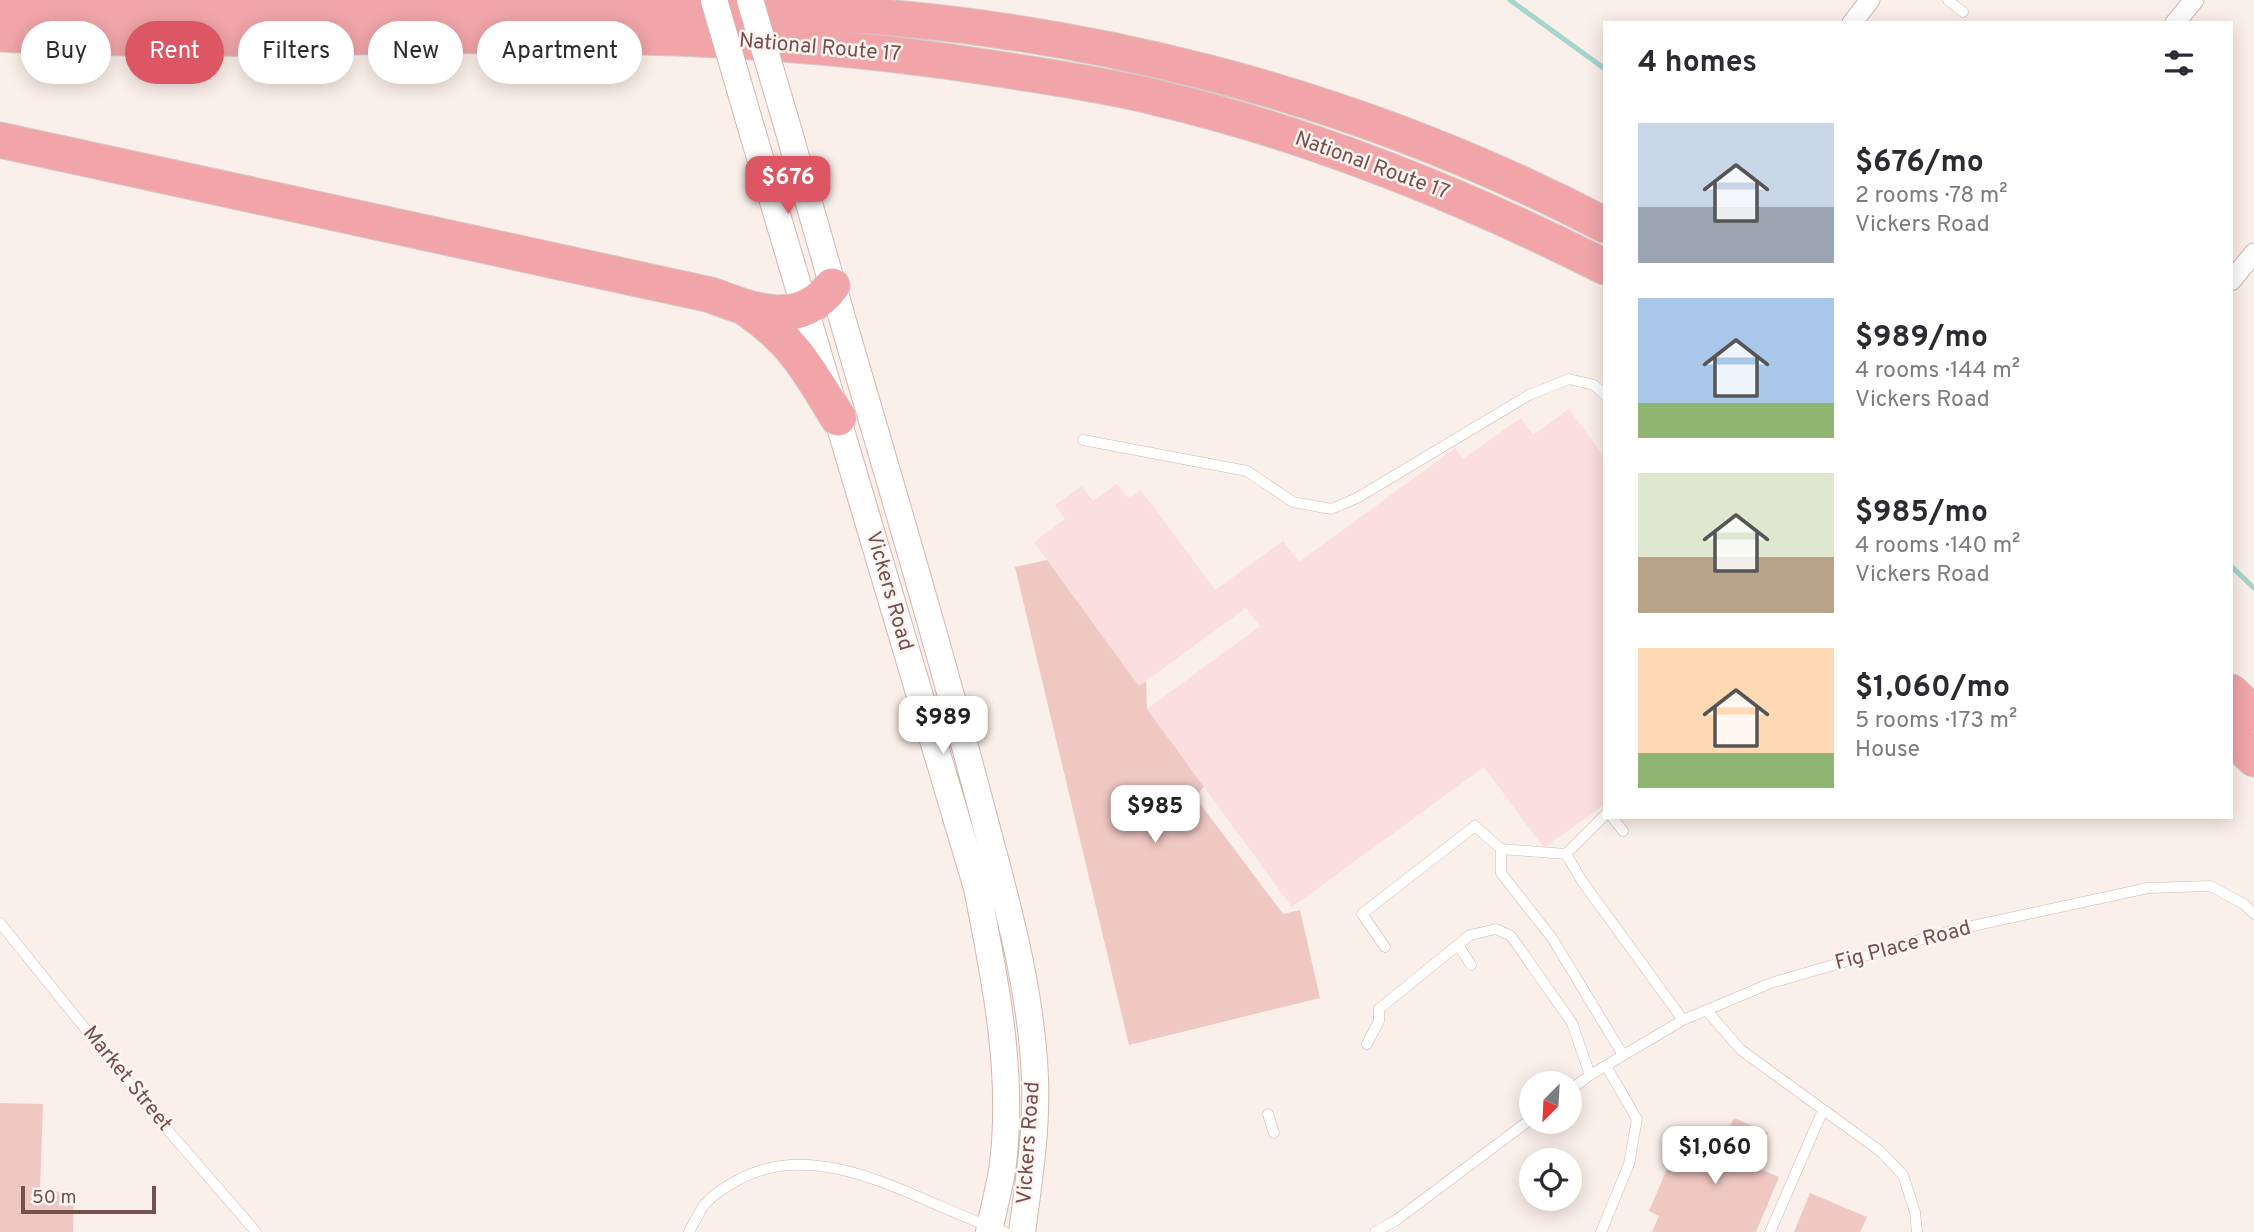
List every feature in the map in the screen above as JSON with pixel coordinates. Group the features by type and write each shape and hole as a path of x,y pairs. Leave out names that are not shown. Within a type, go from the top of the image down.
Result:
{"highway":[{"path":"0,1 178,9 784,11 901,19 1024,34 1210,71 1324,106 1411,137 1509,178 1603,224"},
{"name":"National Route 17","path":"0,34 156,38 622,36 811,45 936,58 1107,86 1259,126 1361,159 1448,192 1603,266"},
{"path":"0,140 712,295 745,308 786,314 818,301 832,286"},
{"path":"745,308 779,332 838,418"},
{"path":"2233,694 2254,714"},
{"path":"2233,738 2254,759"}],"main road":[{"name":"Vickers Road","path":"713,0 977,888 1005,1049 1006,1101 994,1230"},
{"name":"Vickers Road","path":"750,0 832,286 894,488 1001,879 1020,960 1035,1078 1030,1173 1021,1232"}],"street":[{"path":"1854,21 1870,0"},
{"path":"2177,21 2194,0"},
{"path":"2233,279 2254,253"}],"lane":[{"path":"1948,0 1964,12"},
{"path":"1083,440 1247,471 1293,502 1331,509 1357,498 1529,396 1569,379 1594,385 1603,393"},
{"path":"1385,947 1362,914 1475,826 1502,849 1566,854 1603,817"},
{"path":"1614,819 1623,831"},
{"path":"1502,849 1501,873 1552,938 1623,1055"},
{"path":"1566,854 1582,881 1683,1020"},
{"name":"Fig Place Road","path":"1582,1081 1683,1020 1706,1010 1771,984 1954,930 2148,888 2210,886 2244,904 2254,914"},
{"name":"Market Street","path":"0,923 154,1114 256,1232"},
{"path":"1367,1044 1379,1021 1379,1009 1470,935 1496,929 1511,936 1572,1023 1590,1075"},
{"path":"1458,945 1471,965"},
{"path":"1706,1010 1741,1050 1880,1151 1903,1175 1915,1212 1917,1232"},
{"path":"1601,1232 1629,1164 1637,1119 1606,1066"},
{"path":"1770,1232 1823,1110"},
{"path":"1268,1114 1274,1133"},
{"path":"1376,1232 1395,1221 1519,1128"},
{"path":"689,1232 706,1203 727,1186 751,1173 777,1166 802,1164 839,1170 914,1193 994,1230"}],"shaded area":[{"path":"1569,409 1603,455 1603,805 1544,848 1484,767 1292,907 1147,709 1260,626 1246,608 1139,686 1034,542 1065,519 1055,505 1082,486 1093,501 1117,484 1129,499 1141,490 1215,590 1283,541 1299,562 1455,448 1463,459 1521,418 1533,435"}],"building":[{"path":"1047,560 1139,686 1146,681 1147,709 1204,787 1195,797 1283,914 1300,910 1320,998 1129,1045 1015,567"},
{"path":"0,1103 43,1104 40,1190 74,1193 73,1232 0,1232"},
{"path":"1734,1118 1768,1133 1753,1166 1779,1177 1756,1232 1652,1232 1659,1216 1649,1211 1681,1136 1718,1151"},
{"path":"1810,1193 1867,1217 1860,1232 1794,1232"}],"waterway":[{"path":"1510,0 1603,68"},
{"path":"2233,568 2254,588"}]}
